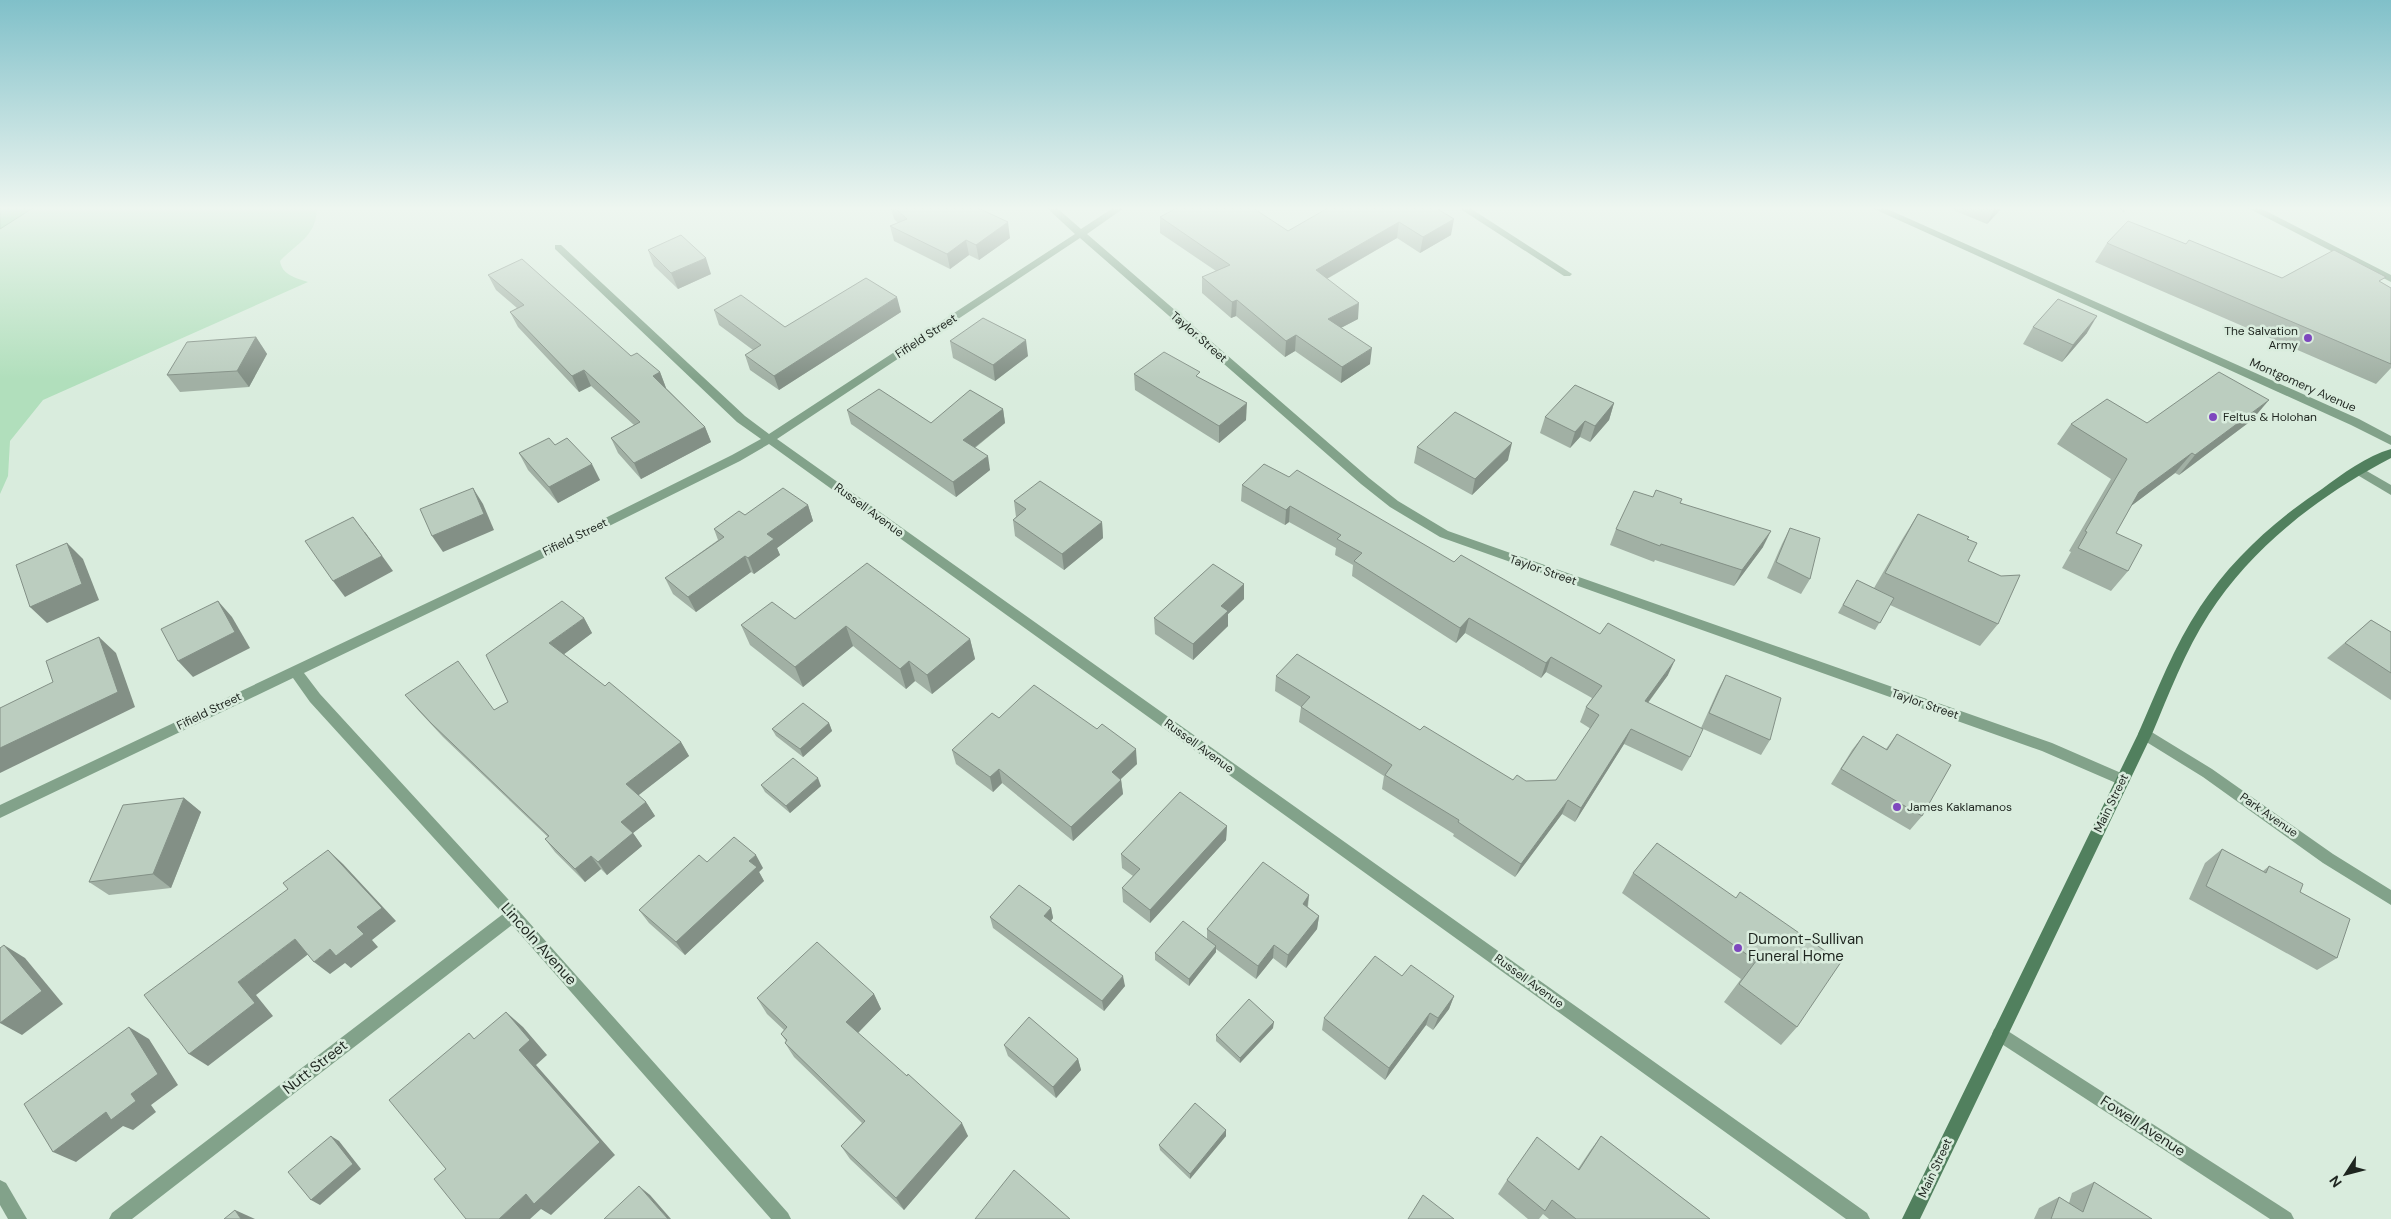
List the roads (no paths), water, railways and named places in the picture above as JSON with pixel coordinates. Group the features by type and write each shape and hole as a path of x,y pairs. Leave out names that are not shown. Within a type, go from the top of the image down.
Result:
{"main road":[{"name":"Main Street","path":"1911,1219 2145,734 2186,641 2218,592 2256,549 2286,522 2358,470 2391,453"}],"street":[{"name":"Russell Avenue","path":"577,265 728,408 769,439 1861,1219"},
{"name":"Fifield Street","path":"0,812 579,536 736,458 769,439 1033,265"},
{"name":"Taylor Street","path":"1116,265 1365,481 1394,504 1444,534 2047,747 2123,780"},
{"path":"1553,265 1567,274"},
{"name":"Montgomery Avenue","path":"2004,265 2320,406 2391,441"},
{"path":"2363,265 2391,279"},
{"path":"2358,470 2391,491"},
{"name":"Lincoln Avenue","path":"295,670 315,698 513,915 782,1219"},
{"name":"Park Avenue","path":"2145,734 2203,769 2354,875 2391,898"},
{"name":"Nutt Street","path":"118,1219 513,915"},
{"name":"Fowell Avenue","path":"2000,1034 2285,1219"},
{"path":"0,1189 18,1219"}],"place":[{"name":"The Salvation Army","path":"2308,338"},
{"name":"Feltus & Holohan","path":"2213,417"},
{"name":"James Kaklamanos","path":"1897,807"},
{"name":"Dumont-Sullivan Funeral Home","path":"1738,948"}]}
